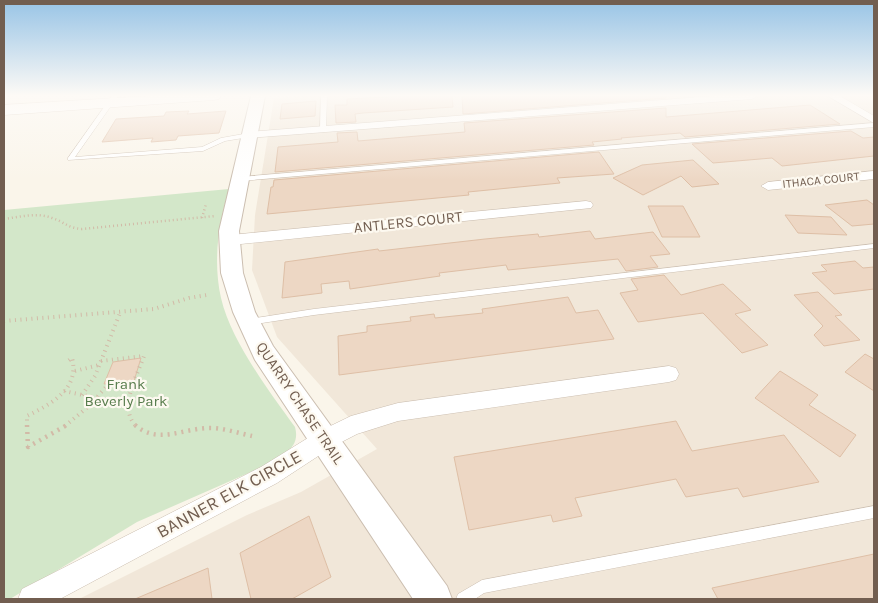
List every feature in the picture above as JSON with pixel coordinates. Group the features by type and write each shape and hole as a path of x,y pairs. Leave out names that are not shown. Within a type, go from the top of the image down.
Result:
{"street":[{"name":"QUARRY CHASE TRAIL","path":"252,124 229,231 232,273 244,312 264,353 434,599"},
{"path":"249,135 397,124"},
{"name":"ITHACA COURT","path":"768,186 874,175"},
{"name":"ANTLERS COURT","path":"231,240 586,205"},
{"name":"BANNER ELK CIRCLE","path":"32,599 270,475 324,440 351,426 398,412 669,374"}],"lane":[{"path":"95,124 70,159 203,149 223,139 249,135"},
{"path":"323,124 323,130"},
{"path":"240,179 874,125"},
{"path":"249,322 314,312 584,282 874,246"},
{"path":"463,599 482,586 874,512"}],"path":[{"path":"202,218 206,204"},
{"path":"4,219 38,215 58,220 62,225 70,229 82,229 216,216"},
{"path":"4,321 154,309 188,298 207,295"},
{"path":"82,395 95,376 120,313"},
{"path":"136,382 106,387 76,420 28,447 27,416 44,408 64,391 75,372 100,363 144,356 128,410 131,420 140,431 172,436 205,428 219,428 252,436"},
{"path":"68,361 72,358 75,372"},
{"path":"64,391 73,395 97,398"}],"shaded area":[{"path":"270,124 874,124 874,599 79,599 247,515 301,492 377,449 277,337 252,270 255,215"}],"green space":[{"name":"Frank Beverly Park","path":"229,189 222,216 217,257 221,298 233,331 242,348 263,382 295,427 296,434 293,446 284,455 267,465 137,522 10,599 4,599 4,210"}],"building":[{"path":"113,124 222,124 219,133 178,136 176,140 151,142 153,138 102,142"},
{"path":"464,124 838,124 685,137 680,133 621,138 592,142 594,145 275,172 278,147 338,142 337,133 357,132 358,141 465,132"},
{"path":"851,131 863,138 874,137 874,156 782,166 772,158 713,163 692,144"},
{"path":"599,152 614,174 557,178 560,183 468,192 469,195 267,214 271,187 273,187 274,180"},
{"path":"693,160 719,184 692,187 681,176 643,195 613,178 642,165"},
{"path":"867,200 874,205 874,224 852,226 825,205"},
{"path":"648,206 683,206 700,237 662,237"},
{"path":"785,215 831,217 847,235 798,233"},
{"path":"590,231 595,239 653,232 670,254 650,256 658,267 626,271 618,259 508,270 506,265 439,273 440,276 350,289 349,281 321,284 322,293 282,298 285,262 378,249 379,251 485,239 538,234 539,237"},
{"path":"855,261 863,268 874,267 874,289 834,294 812,273 827,271 821,265"},
{"path":"664,275 681,295 723,284 751,310 735,314 768,345 742,353 703,313 638,322 620,293 638,290 631,279"},
{"path":"818,292 842,315 835,316 860,340 824,346 814,335 823,326 794,295"},
{"path":"568,297 576,313 598,310 614,339 339,375 338,336 367,332 367,326 411,321 410,317 434,314 435,318 483,313 482,309"},
{"path":"865,354 874,359 874,391 845,372"},
{"path":"141,358 134,381 104,384 113,362"},
{"path":"780,371 818,395 809,405 856,435 840,457 755,398"},
{"path":"676,421 692,451 784,435 819,482 743,497 738,488 686,497 676,479 575,498 582,516 553,522 551,515 469,530 454,457"},
{"path":"309,516 331,577 292,599 251,599 240,553"},
{"path":"874,554 874,599 718,599 712,588"},
{"path":"208,568 212,599 135,599"}]}
